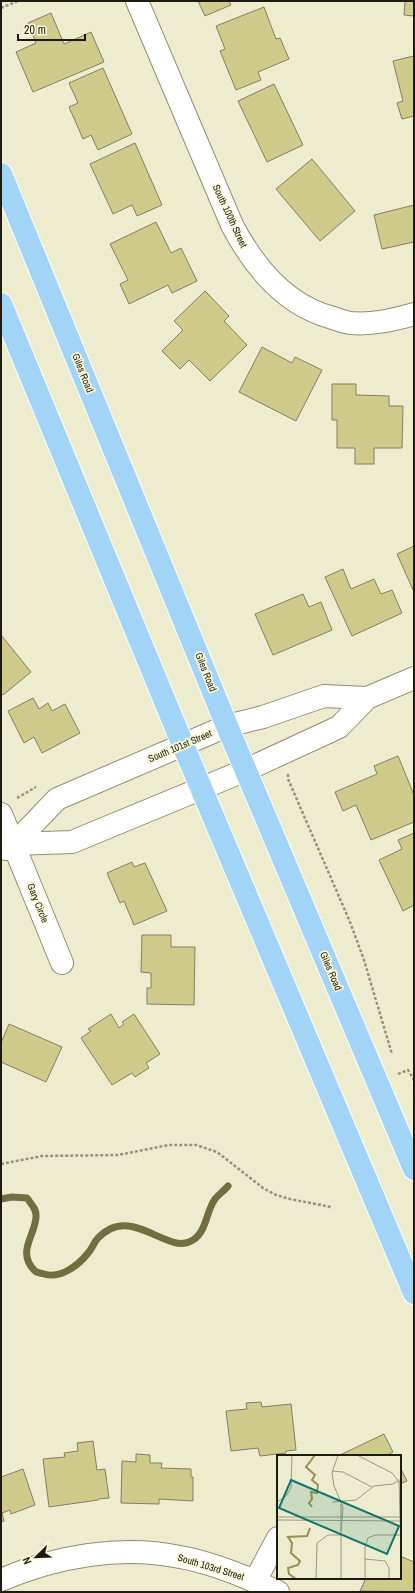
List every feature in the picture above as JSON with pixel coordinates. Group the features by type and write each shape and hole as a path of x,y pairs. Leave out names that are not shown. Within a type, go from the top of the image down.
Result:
{"main road":[{"name":"Giles Road","path":"1,174 246,770 414,1169"},
{"path":"1,304 201,789 414,1293"}],"street":[{"name":"South 100th Street","path":"137,1 232,225 245,249 267,276 292,300 318,314 350,323 388,322 414,314"},
{"name":"South 101st Street","path":"7,848 72,842 201,789 339,727 367,698 414,678"},
{"name":"South 101st Street","path":"7,848 57,800 228,726 263,717 324,696 367,698"},
{"name":"Gary Circle","path":"1,814 7,848 62,963"},
{"path":"255,1581 277,1540"},
{"name":"South 103rd Street","path":"1,1580 41,1565 70,1558 127,1553 180,1557 229,1571 278,1592"}],"path":[{"path":"1,8 18,1"},
{"path":"290,770 288,778 357,941 394,1060"},
{"path":"396,1067 398,1074 408,1070 414,1080"},
{"path":"1,1164 42,1156 118,1155 169,1145 196,1145 217,1152 263,1188 276,1195 330,1207"}],"building":[{"path":"198,1 229,1 231,5 205,16"},
{"path":"405,1 414,1 414,16 404,15"},
{"path":"264,7 276,39 280,38 289,59 258,72 261,80 236,90 220,51 225,49 216,26"},
{"path":"51,13 64,44 91,32 104,62 33,92 16,52 36,43 28,23"},
{"path":"414,56 414,116 402,119 397,103 403,101 393,61"},
{"path":"103,68 132,134 98,150 91,135 83,139 69,107 78,103 69,83"},
{"path":"274,84 303,145 267,162 238,101"},
{"path":"135,143 162,205 137,216 132,205 113,214 90,164"},
{"path":"312,159 355,211 320,241 276,189"},
{"path":"414,205 414,242 382,249 374,215"},
{"path":"156,222 171,253 181,248 197,281 172,293 168,285 129,304 120,284 128,280 110,244"},
{"path":"205,291 229,316 224,321 247,345 210,381 189,360 180,369 162,351 183,330 174,321"},
{"path":"262,347 292,363 295,357 322,370 296,421 239,392"},
{"path":"332,384 356,384 356,395 389,396 389,406 403,406 402,448 374,448 374,464 355,464 355,448 337,448 337,420 332,420"},
{"path":"414,546 414,592 397,554"},
{"path":"343,569 351,589 374,579 381,594 392,590 402,613 352,636 325,577"},
{"path":"303,594 309,607 321,602 332,630 273,655 255,614"},
{"path":"1,635 31,672 3,695 1,693"},
{"path":"33,698 39,709 48,703 52,711 65,704 80,733 42,753 34,737 24,743 8,711"},
{"path":"398,756 414,795 414,822 371,840 356,805 343,811 335,792 377,774 374,766"},
{"path":"414,833 414,905 403,911 379,860 402,849 398,840"},
{"path":"132,862 134,867 145,863 167,911 134,925 124,901 120,903 107,873"},
{"path":"142,935 171,935 171,947 195,947 194,1005 147,1004 147,988 151,988 151,973 141,972"},
{"path":"111,1014 119,1028 124,1024 122,1022 134,1014 160,1054 146,1063 149,1068 135,1077 132,1073 112,1085 81,1038 91,1031 88,1029"},
{"path":"9,1024 62,1047 46,1082 1,1062 1,1043"},
{"path":"261,1402 262,1407 291,1404 296,1450 286,1451 286,1453 260,1456 258,1448 231,1451 226,1411 247,1409 246,1403"},
{"path":"384,1434 393,1452 387,1455 340,1455"},
{"path":"93,1441 97,1470 105,1469 109,1498 49,1507 43,1459 65,1457 64,1453 78,1451 77,1443"},
{"path":"136,1454 150,1455 150,1463 162,1463 161,1468 191,1469 191,1477 193,1477 193,1501 159,1499 159,1504 121,1503 122,1461 136,1462"},
{"path":"23,1469 35,1505 11,1514 10,1510 2,1513 4,1521 1,1522 1,1477"},
{"path":"401,1469 407,1481 401,1484"},
{"path":"401,1556 414,1562 414,1592 360,1591 366,1579 401,1579"}],"waterway":[{"path":"1,1199 12,1197 27,1198 36,1212 35,1224 28,1244 27,1257 36,1272 56,1275 74,1267 84,1258 105,1232 120,1226 131,1226 142,1229 172,1242 189,1242 195,1239 202,1229 215,1199 228,1186"}]}
